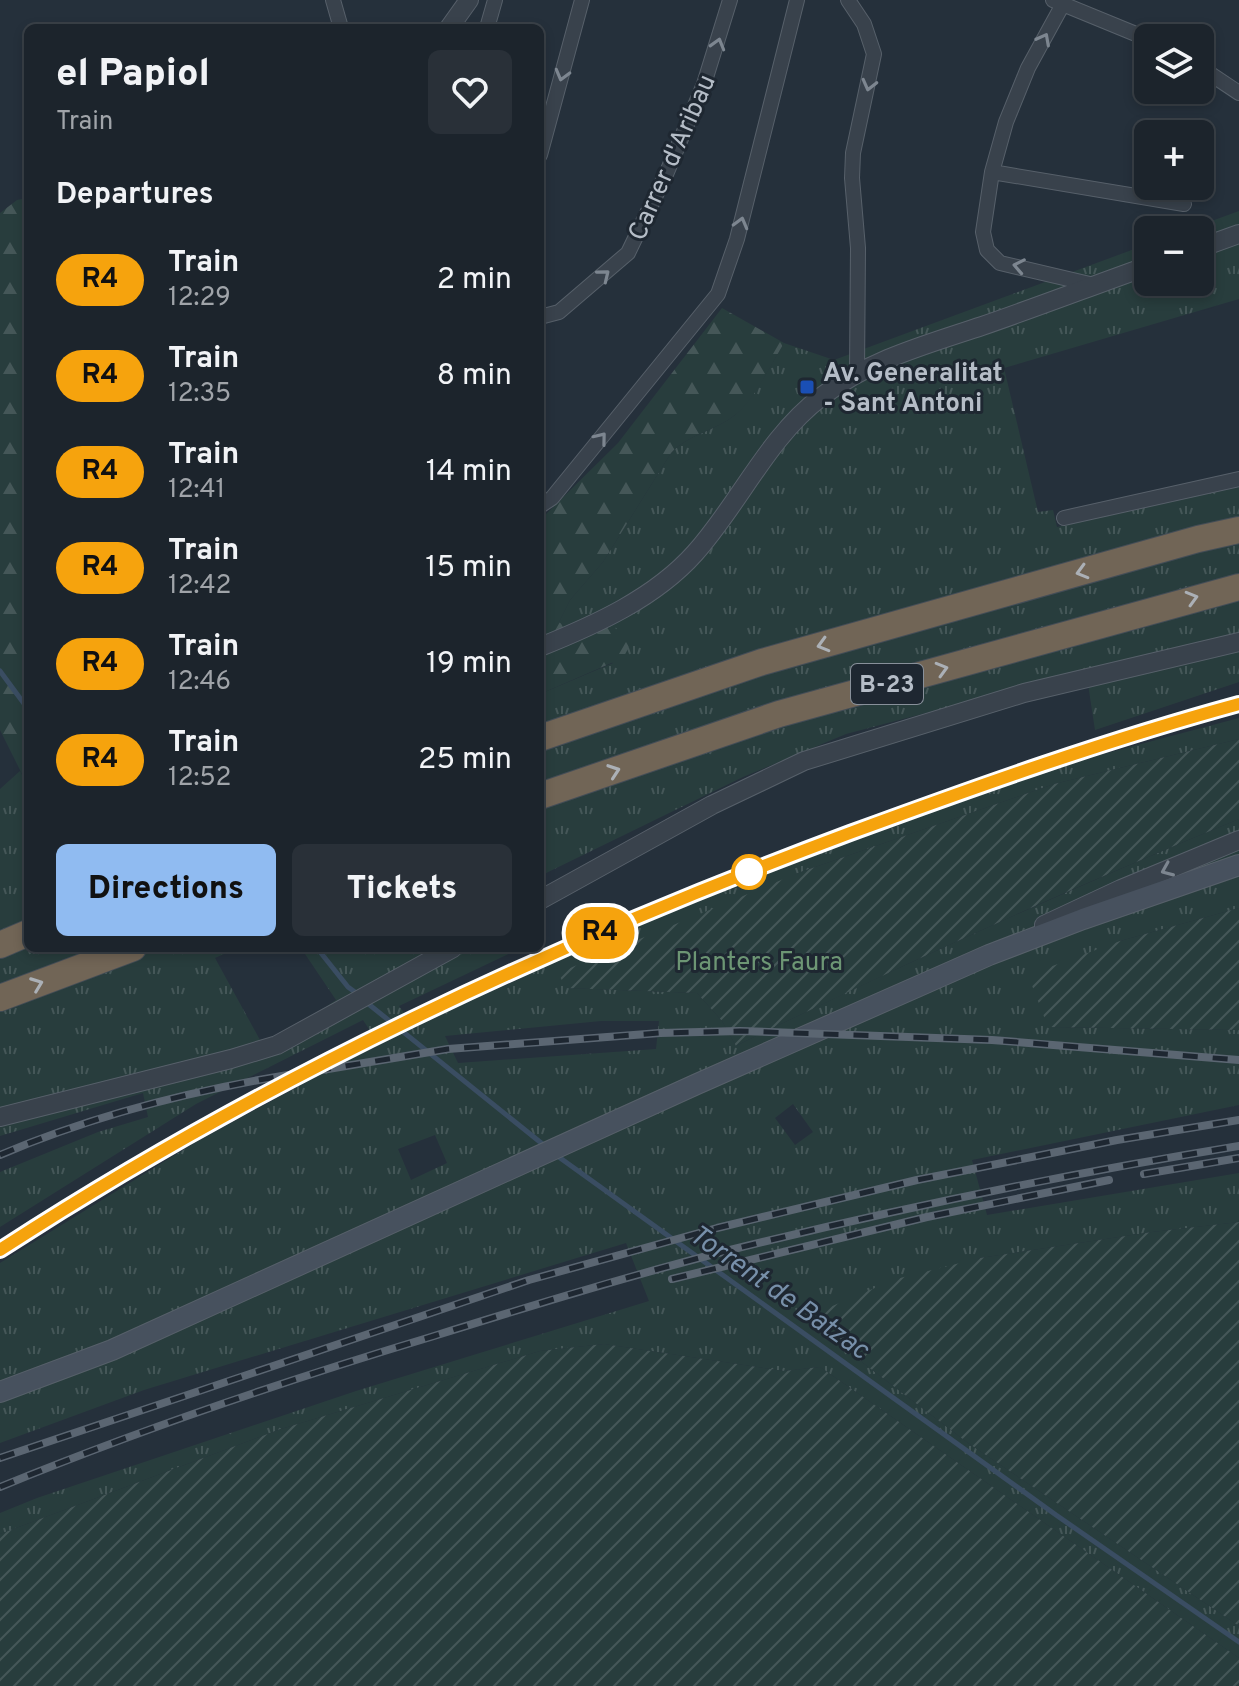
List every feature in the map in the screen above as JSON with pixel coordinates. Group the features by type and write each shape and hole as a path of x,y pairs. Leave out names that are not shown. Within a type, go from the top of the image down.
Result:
{"highway":[{"name":"B-23","path":"544,737 762,662 1239,530"},
{"name":"B-23","path":"544,795 779,714 1239,587"},
{"path":"0,928 24,920"},
{"path":"0,945 24,935"},
{"path":"0,998 123,952"}],"main road":[{"path":"0,1392 112,1350 989,955 1111,908 1239,865"}],"street":[{"path":"333,0 340,24"},
{"path":"452,24 469,0"},
{"path":"488,24 495,0"},
{"path":"544,140 582,0"},
{"name":"Carrer d'Aribau","path":"544,316 559,312 628,253 676,154 704,84 730,0"},
{"path":"544,500 718,294 737,239 797,0"},
{"path":"1094,285 1000,263 987,250 983,232 992,172 1006,122 1058,2 1134,33"},
{"path":"857,4 874,54 853,153 858,248 857,372"},
{"path":"1214,76 1239,93"},
{"path":"992,172 1184,204"},
{"path":"1214,243 1239,234"},
{"path":"544,645 628,605 676,572 720,522 798,418 818,399 857,372 923,345 1134,271"},
{"path":"1064,518 1239,479"},
{"path":"544,898 712,805 804,761 1024,693 1239,642"},
{"path":"989,955 1095,901 1239,840"},
{"path":"0,1117 256,1052 300,1034 446,952"}],"green space":[{"path":"24,199 24,778 0,730 0,213 17,200"},
{"path":"1239,211 1239,299 1004,368 1038,512 1053,510 1057,527 1239,487 1239,682 1095,730 1086,671 846,734 743,777 544,874 544,692 613,663 559,622 570,600 603,562 671,453 742,409 784,343 834,360 1134,249 1134,296 1214,296 1214,220"},
{"path":"722,308 784,343 742,409 671,453 603,562 570,600 559,622 569,629 597,625 612,627 619,631 629,647 623,658 544,692 544,516 618,443"},
{"path":"1239,718 1239,739 1054,784 798,873 567,988 697,993 722,1021 736,1046 986,928 1239,819 1239,908 1120,941 1049,1027 1239,1030 1239,1105 972,1160 987,1215 1239,1173 1239,1222 980,1258 804,1318 968,1443 1239,1626 1239,1658 820,1367 784,1371 604,1344 540,1351 281,1429 0,1534 0,1513 37,1498 356,1391 649,1301 626,1243 144,1390 0,1443 0,1263 196,1142 378,1043 363,1020 196,1104 0,1227 0,1172 98,1132 148,1117 143,1093 0,1136 0,789 20,771 24,779 24,952 228,952 215,958 260,1040 284,1035 336,1000 304,952 513,952 399,1006 413,1025 610,935 831,846 1047,769","holes":["601,1021 659,1021 656,1049 458,1063 445,1036","793,1104 813,1132 795,1145 775,1118","435,1135 447,1163 411,1180 398,1149"]},
{"name":"Planters Faura","path":"1239,739 1239,819 985,928 736,1046 722,1021 697,993 566,988 558,973 798,873 1054,784"},
{"path":"1239,908 1239,1030 1048,1027 1028,975 1120,941"},
{"path":"1239,1222 1239,1626 968,1443 804,1318 896,1279 980,1258"},
{"path":"604,1344 784,1371 820,1367 1239,1658 1239,1686 0,1686 0,1534 281,1429 540,1351"}],"waterway":[{"name":"Torrent de Batzac","path":"0,671 24,704"},
{"name":"Torrent de Batzac","path":"320,952 348,987 359,995"},
{"name":"Torrent de Batzac","path":"366,1002 545,1146"},
{"name":"Torrent de Batzac","path":"556,1155 1056,1515 1239,1642"}],"railway":[{"path":"0,1250 103,1183 286,1080 571,945 668,904 910,812 1097,747 1239,704"},
{"path":"316,1071 448,1049 660,1033 740,1031 992,1040 1239,1060"},
{"path":"0,1155 70,1128 142,1106 288,1075"},
{"path":"0,1458 529,1280 717,1228 917,1180 1117,1140 1239,1120"},
{"path":"0,1487 161,1425 270,1388 653,1271 917,1207 1046,1180 1239,1146"},
{"path":"1144,1174 1239,1158"},
{"path":"672,1279 927,1217 1109,1180"}],"train":[{"name":"R4","path":"0,1250 103,1183 206,1124 350,1048 577,942 780,859 1045,763 1239,704"}],"place":[{"name":"Av. Generalitat - Sant Antoni","path":"807,387"}]}
